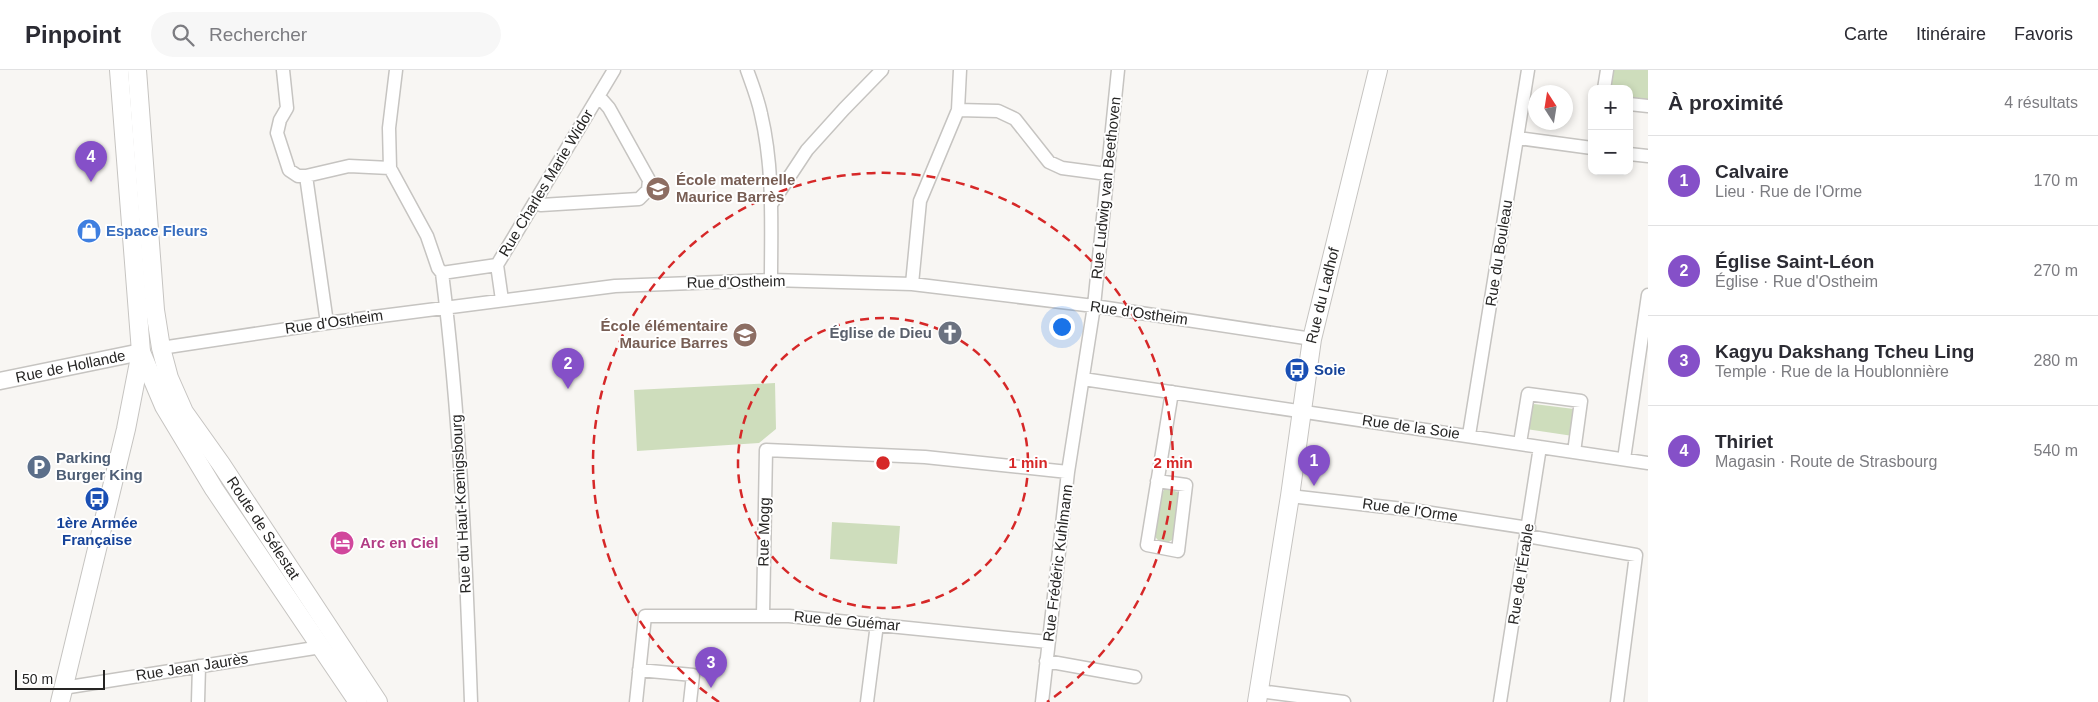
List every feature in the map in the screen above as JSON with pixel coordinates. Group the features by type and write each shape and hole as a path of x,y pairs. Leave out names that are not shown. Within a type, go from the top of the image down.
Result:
{"main road":[{"path":"62,695 132,405 141,352 120,70"},
{"name":"Route de Sélestat","path":"137,70 155,310 161,348 169,378 184,412 221,464 378,702"},
{"name":"Rue du Ladhof","path":"1258,696 1290,496 1312,339 1378,70"},
{"path":"141,352 161,348"},
{"name":"Route de Sélestat","path":"141,352 164,406 214,489 358,702"},
{"path":"132,405 164,406"}],"street":[{"path":"283,70 287,108 280,120 278,133 289,170 298,176 306,176 349,166 390,168 388,128 396,70"},
{"name":"Rue Charles Marie Widor","path":"502,300 497,265 614,70"},
{"path":"747,70 761,113 772,203 770,280"},
{"path":"772,203 808,150 844,108 881,70"},
{"path":"912,284 920,202 958,110 960,70"},
{"name":"Rue Ludwig van Beethoven","path":"1094,306 1118,70"},
{"name":"Rue du Bouleau","path":"1469,435 1528,70"},
{"path":"1605,85 1607,70"},
{"path":"534,203 541,205 639,199 648,190 649,180 614,116 602,100 597,98"},
{"path":"1633,104 1648,106"},
{"path":"958,110 998,111 1015,119 1049,162 1062,168 1107,174"},
{"path":"1518,138 1588,147"},
{"path":"1633,154 1648,156"},
{"name":"Rue du Haut-Kœnigsbourg","path":"390,168 427,236 438,268 442,273 453,357 463,516 471,702"},
{"path":"306,176 328,323"},
{"path":"442,273 497,265"},
{"name":"Rue d'Ostheim","path":"161,348 328,323 615,286 770,280 912,284 1094,306 1312,339"},
{"path":"1624,459 1648,295"},
{"name":"Rue Frédéric Kuhlmann","path":"1042,702 1068,472 1094,306"},
{"name":"Rue de Hollande","path":"0,381 141,352"},
{"name":"Rue de la Soie","path":"1083,379 1648,463"},
{"path":"1157,481 1186,485 1178,551 1147,546 1157,481 1172,392"},
{"path":"1520,444 1528,394 1581,401 1574,452"},
{"name":"Rue de l'Érable","path":"1500,702 1540,447"},
{"name":"Rue Mogg","path":"763,615 766,450 925,457 1068,472"},
{"name":"Rue de l'Orme","path":"1290,496 1412,510 1636,554 1617,702"},
{"name":"Rue de Guémar","path":"639,670 645,616 763,615 877,624 1048,642"},
{"path":"867,702 877,624"},
{"name":"Rue Jean Jaurès","path":"62,695 199,666 320,647"},
{"path":"1046,661 1135,678"},
{"path":"198,702 199,666"},
{"path":"636,702 639,670 693,675 690,702"},
{"path":"1258,696 1344,702"}],"green space":[{"path":"1611,70 1648,70 1648,101 1633,99 1633,85 1609,85"},
{"path":"775,383 776,429 759,443 637,451 634,390"},
{"path":"1534,404 1574,409 1573,436 1526,429 1530,410"},
{"path":"1170,489 1179,493 1174,538 1164,543 1155,536 1161,495 1164,490"},
{"path":"832,522 900,526 897,564 830,559"}],"place":[{"name":"Thiriet","path":"91,182"},
{"name":"École maternelle Maurice Barrès","path":"658,189"},
{"name":"Espace Fleurs","path":"89,231"},
{"name":"Église de Dieu","path":"950,333"},
{"name":"École élémentaire Maurice Barres","path":"745,335"},
{"name":"Soie","path":"1297,370"},
{"name":"Église Saint-Léon","path":"568,389"},
{"name":"Parking Burger King","path":"39,467"},
{"name":"Calvaire","path":"1314,486"},
{"name":"1ère Armée Française","path":"97,499"},
{"name":"Arc en Ciel","path":"342,543"},
{"name":"Kagyu Dakshang Tcheu Ling","path":"711,688"}]}
